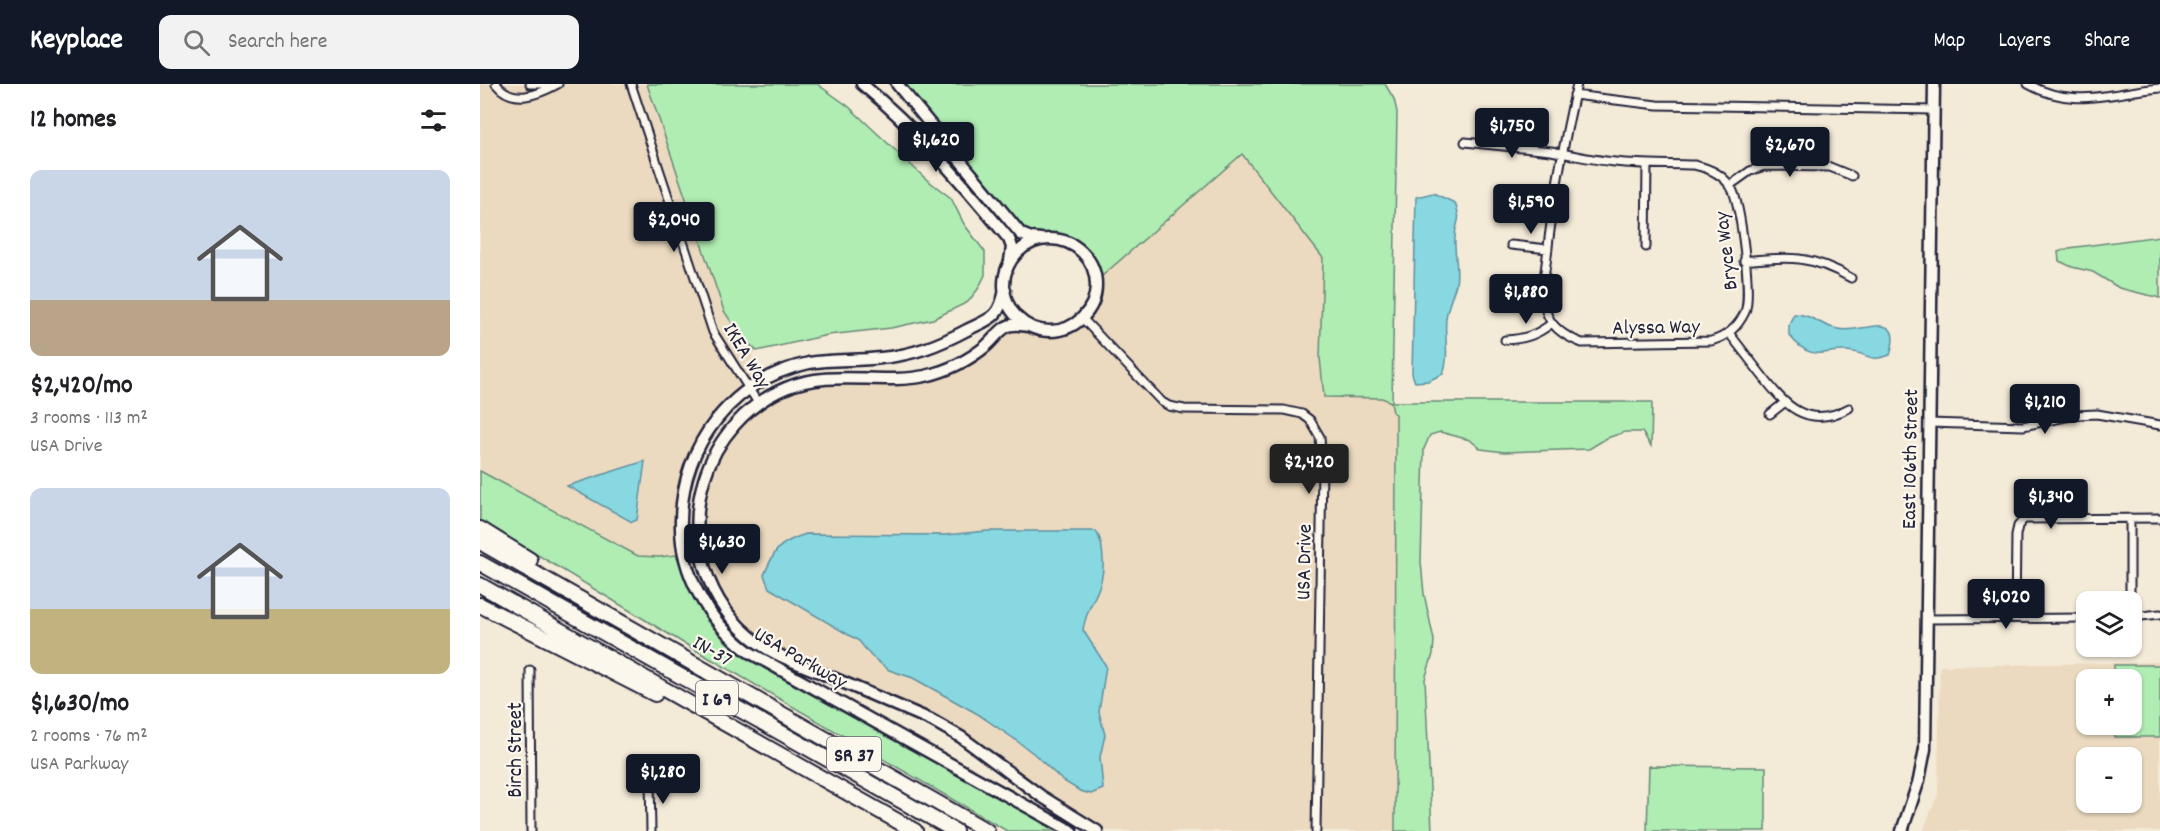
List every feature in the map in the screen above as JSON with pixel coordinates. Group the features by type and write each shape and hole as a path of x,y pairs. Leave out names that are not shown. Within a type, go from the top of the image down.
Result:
{"highway":[{"path":"480,529 557,577 576,596"},
{"name":"IN-37","path":"480,542 987,831"},
{"name":"I 69","path":"480,563 955,831"},
{"name":"I 69","path":"480,585 915,831"},
{"path":"480,605 549,642 778,754"}],"street":[{"path":"496,84 504,92 520,97 530,96 558,84"},
{"path":"530,84 548,84"},
{"name":"IKEA Way","path":"631,84 713,332 758,403"},
{"name":"USA Parkway","path":"862,84 935,151 1009,239 1012,254 1001,309 991,318 931,348 890,357 807,364 778,373 749,388 724,410 696,449 684,489 680,528 684,555 698,592 711,615 736,642 766,663 1071,831"},
{"path":"897,84 1021,234 1031,238 1053,239 1068,243 1082,252 1092,265 1096,281 1095,297 1082,318"},
{"path":"1505,340 1534,336 1552,323 1543,299 1548,249 1563,153 1577,84"},
{"name":"East 106th Street","path":"1902,831 1917,789 1924,759 1934,84"},
{"path":"2028,84 2054,96 2078,99 2160,88"},
{"path":"1574,95 1657,105 1933,110"},
{"name":"Bryce Way","path":"1465,142 1563,153 1602,161 1704,167 1720,176 1729,186 1738,207 1747,302 1741,319 1729,333"},
{"path":"1646,247 1647,164"},
{"path":"1729,186 1750,171 1764,166 1830,167 1852,176"},
{"path":"1008,268 1019,251 1031,243 1045,239"},
{"path":"1511,245 1548,249"},
{"path":"1744,261 1797,258 1823,264 1851,278"},
{"path":"1005,290 1012,311 1028,326"},
{"name":"USA Parkway","path":"1082,318 1075,324 1057,331 1037,330 1028,326 1008,326 969,358 938,372 892,380 836,378 812,380 788,387 758,403 733,427 714,454 697,509 698,544 711,586 729,614 749,636 776,653 954,732 1041,796 1097,831"},
{"name":"USA Drive","path":"1082,318 1168,406 1184,409 1292,411 1310,420 1320,437 1322,467 1316,831"},
{"name":"Alyssa Way","path":"1552,323 1563,334 1582,343 1711,341 1729,333"},
{"path":"1729,333 1784,403 1792,409 1809,415 1826,416 1849,408"},
{"path":"1770,414 1784,403"},
{"path":"1929,423 2023,426 2097,414 2160,425"},
{"path":"2130,518 2130,591"},
{"path":"2015,617 2016,535 2024,519 2160,518"},
{"path":"2142,616 2160,614"},
{"path":"1926,619 2076,618"},
{"name":"Birch Street","path":"530,670 531,831"},
{"path":"650,779 651,831"}],"shaded area":[{"path":"480,84 647,84 724,311 740,335 757,351 752,355 761,373 708,418 684,464 675,500 673,535 676,555 638,556 480,471"},
{"path":"1242,153 1323,258 1320,358 1324,396 1382,398 1391,402 1393,412 1396,413 1395,831 1107,831 1046,793 969,737 938,718 778,648 758,636 738,618 727,603 709,571 703,547 700,518 706,484 722,448 743,421 771,400 801,387 821,384 895,387 913,385 964,367 1010,330 1021,329 1036,336 1049,337 1064,336 1072,332 1088,322 1100,303 1103,289 1102,276"},
{"path":"2160,662 2160,831 1923,831 1938,794 1940,666"}],"green space":[{"path":"647,84 817,84 848,106 926,179 951,198 964,224 985,252 985,275 978,289 968,302 933,319 891,328 828,335 757,351 740,335 724,311"},
{"path":"903,84 1385,84 1394,99 1397,112 1392,402 1652,402 1651,446 1642,432 1625,432 1607,438 1589,449 1504,452 1481,449 1470,440 1440,432 1430,435 1424,449 1421,562 1424,594 1434,640 1433,654 1425,679 1432,831 1395,831 1396,414 1393,413 1391,402 1382,398 1324,397 1320,358 1323,258 1242,154 1102,276 1089,251 1074,239 1053,234 1027,232"},
{"path":"2160,236 2160,298 2119,288 2093,272 2059,261 2058,252 2069,248"},
{"path":"480,471 638,556 676,555 707,621 742,656 1011,804 1055,831 1007,831 680,641 480,520"},
{"path":"2114,665 2160,665 2160,737 2115,737 2115,735 2142,735 2142,669 2114,669"},
{"path":"1649,766 1766,767 1766,831 1647,831"}],"water":[{"path":"1433,193 1455,203 1457,210 1459,219 1455,232 1455,244 1457,278 1447,315 1446,361 1443,374 1428,381 1415,382 1412,374 1416,197"},
{"path":"1794,314 1806,316 1838,329 1886,327 1891,331 1893,340 1890,355 1874,358 1844,351 1813,353 1798,345 1789,335 1789,324"},
{"path":"645,461 637,520 632,522 567,486"},
{"path":"987,531 1096,531 1101,541 1103,570 1101,580 1083,630 1106,666 1099,712 1105,735 1100,757 1103,789 1091,794 1080,791 1062,780 1033,753 976,713 913,678 889,670 871,656 859,641 769,588 764,575 771,559 783,544 806,534 945,535"}]}
